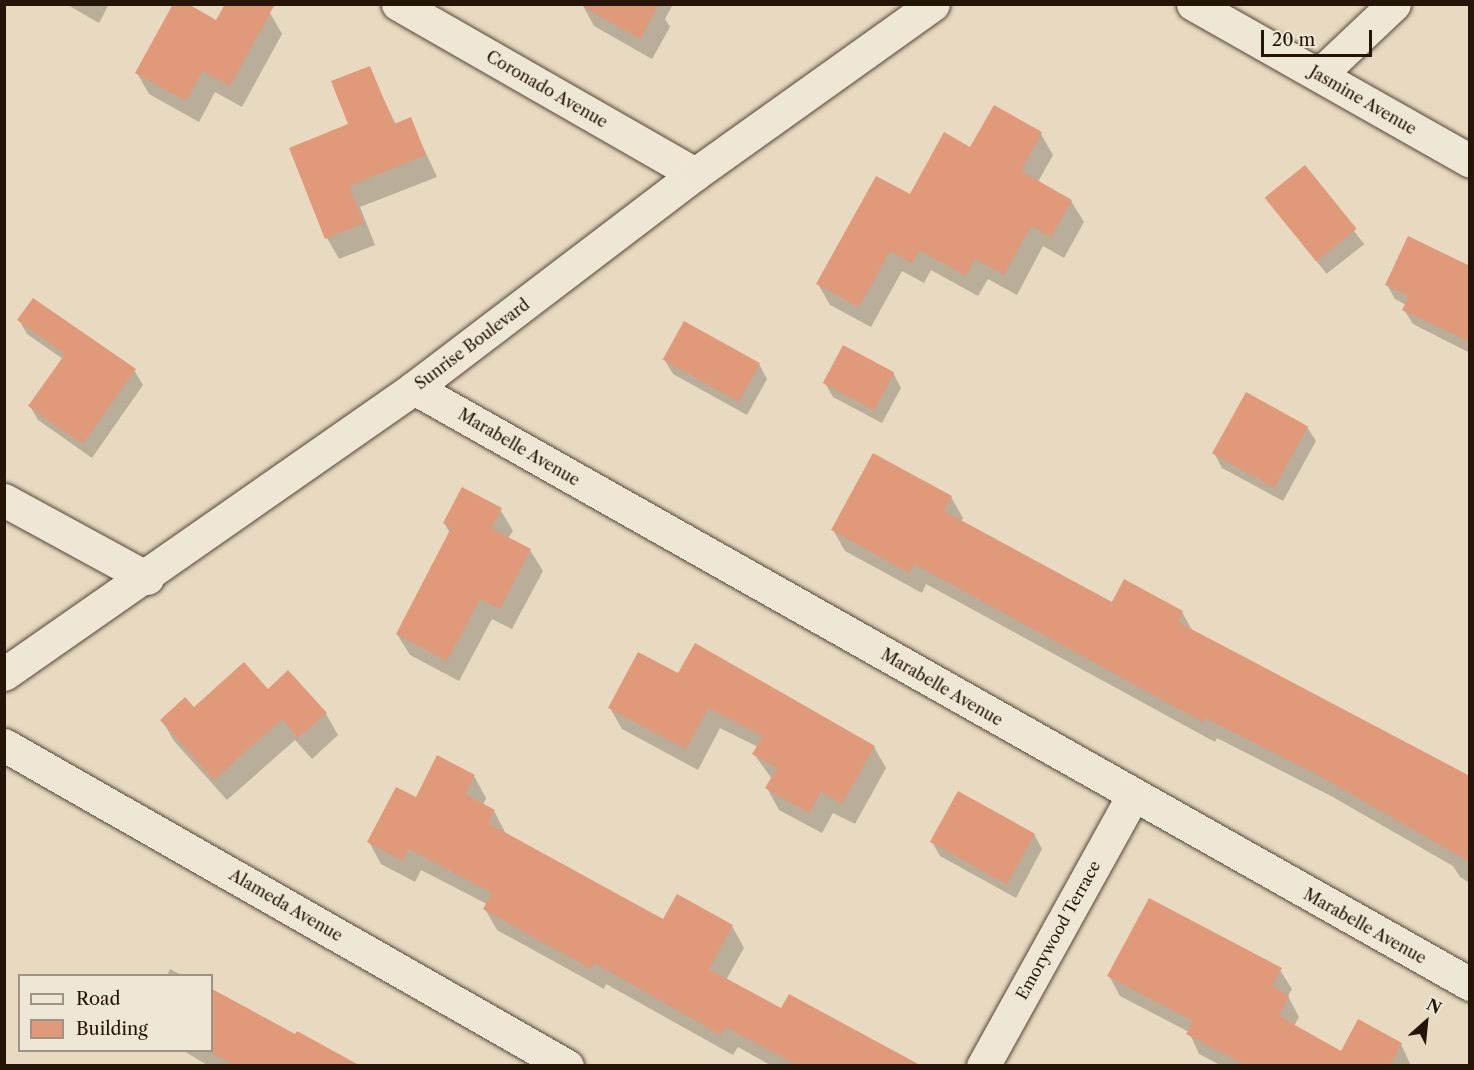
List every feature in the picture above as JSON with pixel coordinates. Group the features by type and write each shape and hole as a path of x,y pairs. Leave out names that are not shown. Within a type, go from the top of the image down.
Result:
{"street":[{"name":"Coronado Avenue","path":"398,4 695,174"},
{"name":"Sunrise Boulevard","path":"4,674 147,578 414,388 695,174 933,4"},
{"name":"Jasmine Avenue","path":"1193,4 1470,161"},
{"path":"1318,75 1394,4"},
{"name":"Marabelle Avenue","path":"414,388 1470,984"},
{"path":"4,500 147,578"},
{"name":"Alameda Avenue","path":"4,746 567,1065"},
{"name":"Emorywood Terrace","path":"983,1065 1133,795"}],"building":[{"path":"173,4 188,4 216,20 225,4 275,4 230,86 203,71 186,101 135,73"},
{"path":"579,4 659,4 640,39"},
{"path":"370,66 394,124 411,117 426,155 349,186 364,223 325,239 289,148 348,124 331,81"},
{"path":"994,105 1042,132 1021,171 1072,200 1051,237 1031,226 1004,275 975,259 966,276 919,250 912,263 890,251 859,307 816,284 876,176 910,194 944,132 970,147"},
{"path":"1305,165 1357,229 1316,261 1265,198"},
{"path":"1408,236 1470,266 1470,342 1402,310 1409,296 1385,285"},
{"path":"33,298 136,369 83,444 28,406 65,354 17,320"},
{"path":"684,321 760,363 739,402 663,359"},
{"path":"843,345 894,372 874,410 823,383"},
{"path":"1246,392 1308,426 1274,488 1212,453"},
{"path":"873,453 952,496 944,511 1112,602 1124,579 1183,611 1178,622 1470,776 1470,862 1318,775 1205,718 1203,722 914,564 909,573 831,530"},
{"path":"462,487 502,508 491,528 531,549 500,609 480,599 447,661 396,634 451,528 443,523"},
{"path":"695,643 875,746 842,804 821,792 809,813 765,788 777,768 752,754 763,736 708,708 686,749 608,708 638,652 678,673"},
{"path":"244,662 268,689 288,670 327,713 298,738 282,719 214,780 160,720 185,697 194,707"},
{"path":"437,755 475,775 465,794 495,810 488,823 663,919 677,894 733,925 709,969 781,1008 789,994 920,1065 797,1065 725,1027 721,1035 594,963 591,969 483,909 492,893 409,849 403,861 367,842 396,787 416,797"},
{"path":"958,791 1035,834 1007,884 930,842"},
{"path":"1149,898 1282,968 1272,986 1289,996 1279,1016 1341,1051 1358,1019 1402,1043 1390,1065 1245,1065 1186,1034 1193,1021 1107,976"},
{"path":"213,990 295,1034 297,1031 359,1065 234,1065 212,1053"}]}
